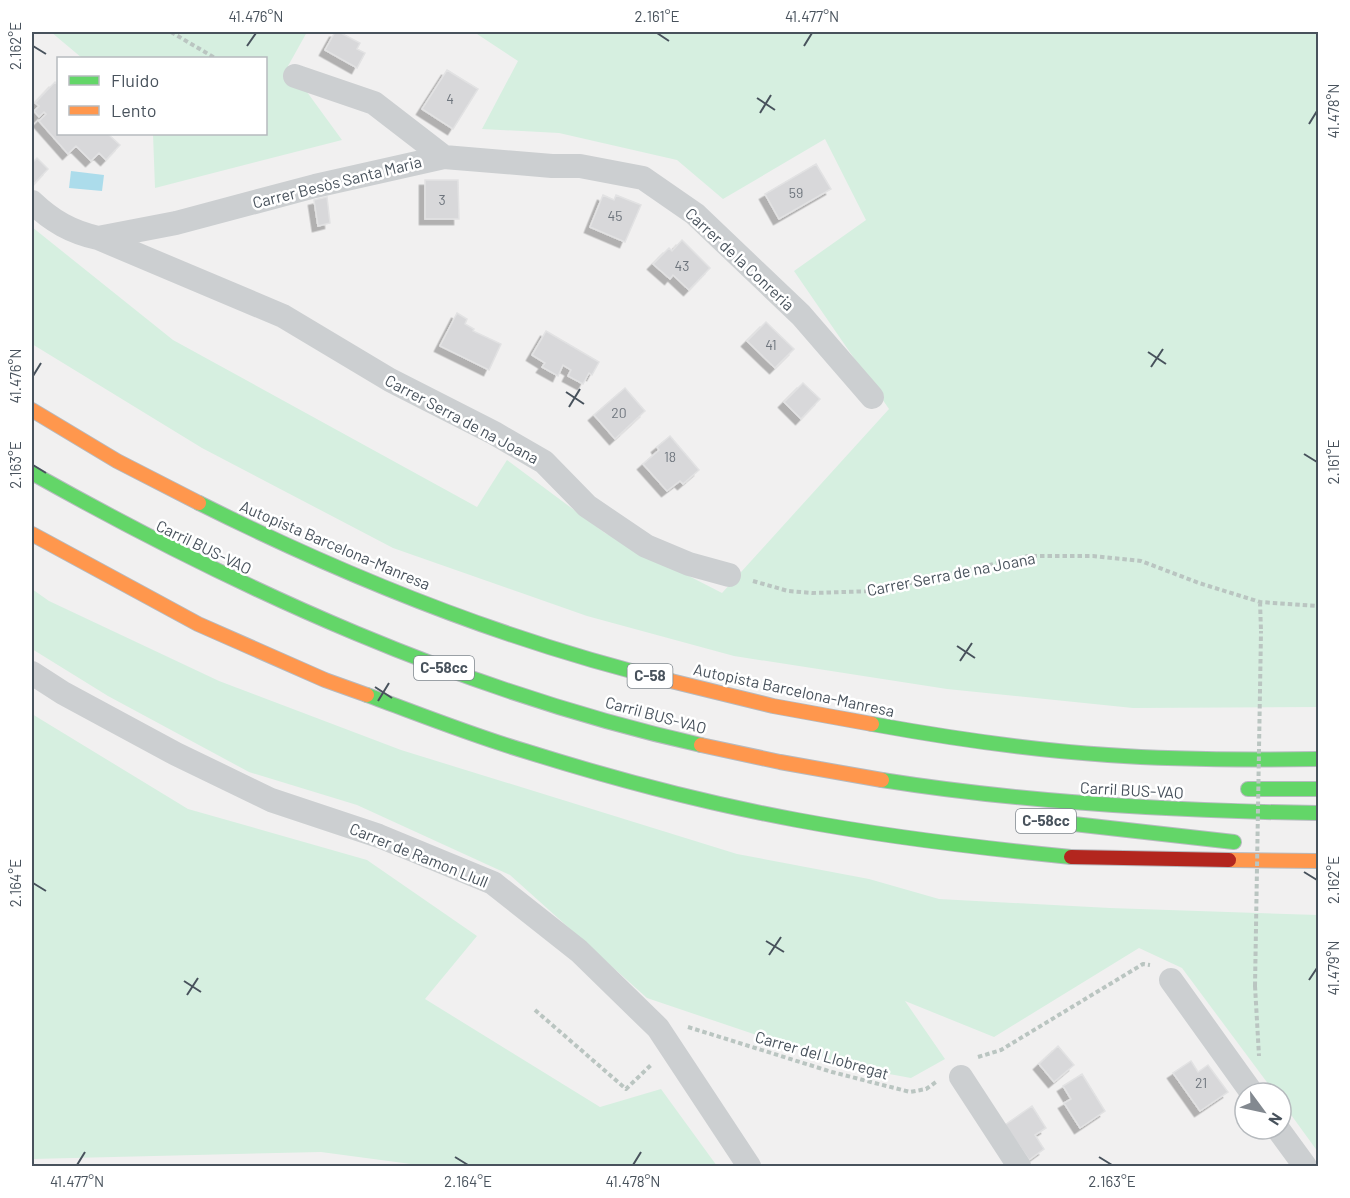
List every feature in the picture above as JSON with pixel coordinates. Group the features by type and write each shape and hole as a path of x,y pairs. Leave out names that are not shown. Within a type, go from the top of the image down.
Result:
{"highway":[{"name":"Autopista Barcelona-Manresa","path":"32,410 117,461 244,525 366,580 500,631 637,673 773,706 901,729 1012,745 1106,755 1220,760 1318,759"},
{"name":"Carril BUS-VAO","path":"32,473 198,564 292,608 384,646 550,704 630,726 779,762 894,783 1054,802 1318,813"},
{"path":"32,534 198,624 325,680 523,751 657,789 795,820 998,850 1073,857 1212,861 1318,859"},
{"name":"C-58cc","path":"779,762 928,773"},
{"name":"C-58cc","path":"779,762 908,797"},
{"path":"1236,788 1318,789"},
{"name":"C-58cc","path":"1040,820 1243,843"},
{"path":"1264,846 1318,859"}],"street":[{"path":"296,76 374,103 444,157"},
{"name":"Carrer Besòs Santa Maria","path":"98,238 176,224 315,186 444,157 552,166 580,166"},
{"name":"Carrer de la Conreria","path":"580,166 643,178 695,214 801,315 872,397"},
{"name":"Carrer Serra de na Joana","path":"32,202 50,218 77,233 98,238 283,316 390,380 494,432 544,462 587,506 646,546 689,564 729,575"},
{"name":"Carrer de Ramon Llull","path":"32,673 63,693 176,754 271,800 379,836 493,883 579,951 664,1038 749,1167"},
{"path":"1171,980 1243,1081"},
{"path":"958,1072 1019,1167"},
{"path":"1287,1141 1305,1167"}],"path":[{"path":"171,32 213,57"},
{"name":"Carrer Serra de na Joana","path":"729,575 788,591 833,594 876,591 1028,556 1093,556 1141,561 1199,583 1260,602 1318,606"},
{"path":"1259,1063 1255,986 1260,602"},
{"name":"Carrer del Llobregat","path":"664,1038 687,1027 832,1072 910,1092 926,1089 1001,1050 1143,964 1163,972 1171,980"},
{"path":"536,1010 626,1089 664,1038"}],"green space":[{"path":"51,32 307,32 288,66 342,140 155,188 153,135 267,135 267,57 81,57"},
{"path":"474,32 1318,32 1318,707 1133,708 947,689 734,656 587,616 393,548 202,448 32,344 32,227 173,340 477,507 507,460 605,533 722,593 889,409 794,271 866,220 825,139 723,199 677,160 559,133 482,129 518,61"},
{"path":"32,589 49,601 219,681 401,750 737,854 869,879 939,899 1318,915 1318,1152 1293,1118 1293,1081 1266,1081 1182,968 1139,948 994,1037 905,1001 945,1059 911,1078 851,1067 647,998 510,875 357,805 249,772 108,696 32,649"},
{"path":"32,714 188,809 367,860 477,936 425,999 600,1107 661,1089 717,1166 426,1166 321,1152 32,1159"}],"water":[{"path":"71,171 104,175 102,191 69,188"}],"building":[{"path":"335,32 360,43 357,49 365,53 357,68 325,50"},
{"path":"447,70 478,89 453,129 422,109"},
{"path":"55,82 57,84 57,135 109,135 120,145 106,160 99,153 91,161 76,146 68,154 39,121 46,114 44,112 39,117 34,111 39,106 35,103"},
{"path":"37,158 48,169 32,186 32,163"},
{"path":"816,164 831,189 779,219 765,194"},
{"path":"425,180 458,180 459,219 425,219"},
{"path":"603,195 614,200 616,195 641,205 625,242 590,227"},
{"path":"327,197 330,223 318,226 314,200"},
{"path":"682,240 710,268 689,290 673,275 670,279 653,264 669,248 672,251"},
{"path":"457,313 467,319 465,324 474,329 473,331 501,344 489,370 440,346"},
{"path":"766,322 794,349 775,368 747,341"},
{"path":"546,331 599,362 592,375 589,373 583,384 568,376 571,370 563,365 558,376 542,367 545,363 532,355"},
{"path":"803,383 820,399 801,419 784,402"},
{"path":"625,388 645,411 615,439 594,415"},
{"path":"670,436 699,470 683,484 680,481 667,491 643,464"},
{"path":"1058,1046 1074,1065 1054,1082 1039,1064"},
{"path":"1191,1061 1198,1072 1208,1065 1228,1092 1200,1111 1173,1073"},
{"path":"1082,1074 1105,1111 1080,1128 1064,1103 1071,1099 1063,1086"},
{"path":"1032,1106 1046,1128 1035,1135 1044,1149 1029,1160 1005,1125"}],"traffic: fast":[{"path":"32,473 192,558 356,633 441,667 526,697 613,723 701,745"},
{"path":"199,503 313,557 430,606 550,647 671,681"},
{"path":"367,695 485,738 558,761 626,781 728,806 900,837 1071,857"},
{"path":"872,724 989,743 1078,753 1187,759 1318,759"},
{"path":"882,780 1045,800 1209,810 1318,813"},
{"path":"1248,789 1318,789"},
{"path":"1056,822 1234,842"}],"traffic: slow":[{"path":"32,410 117,461 199,503"},
{"path":"32,534 198,624 325,680 367,695"},
{"path":"671,681 773,706 872,724"},
{"path":"701,745 882,780"},
{"path":"1229,860 1318,861"}],"traffic: jam":[{"path":"1071,857 1229,860"}]}
